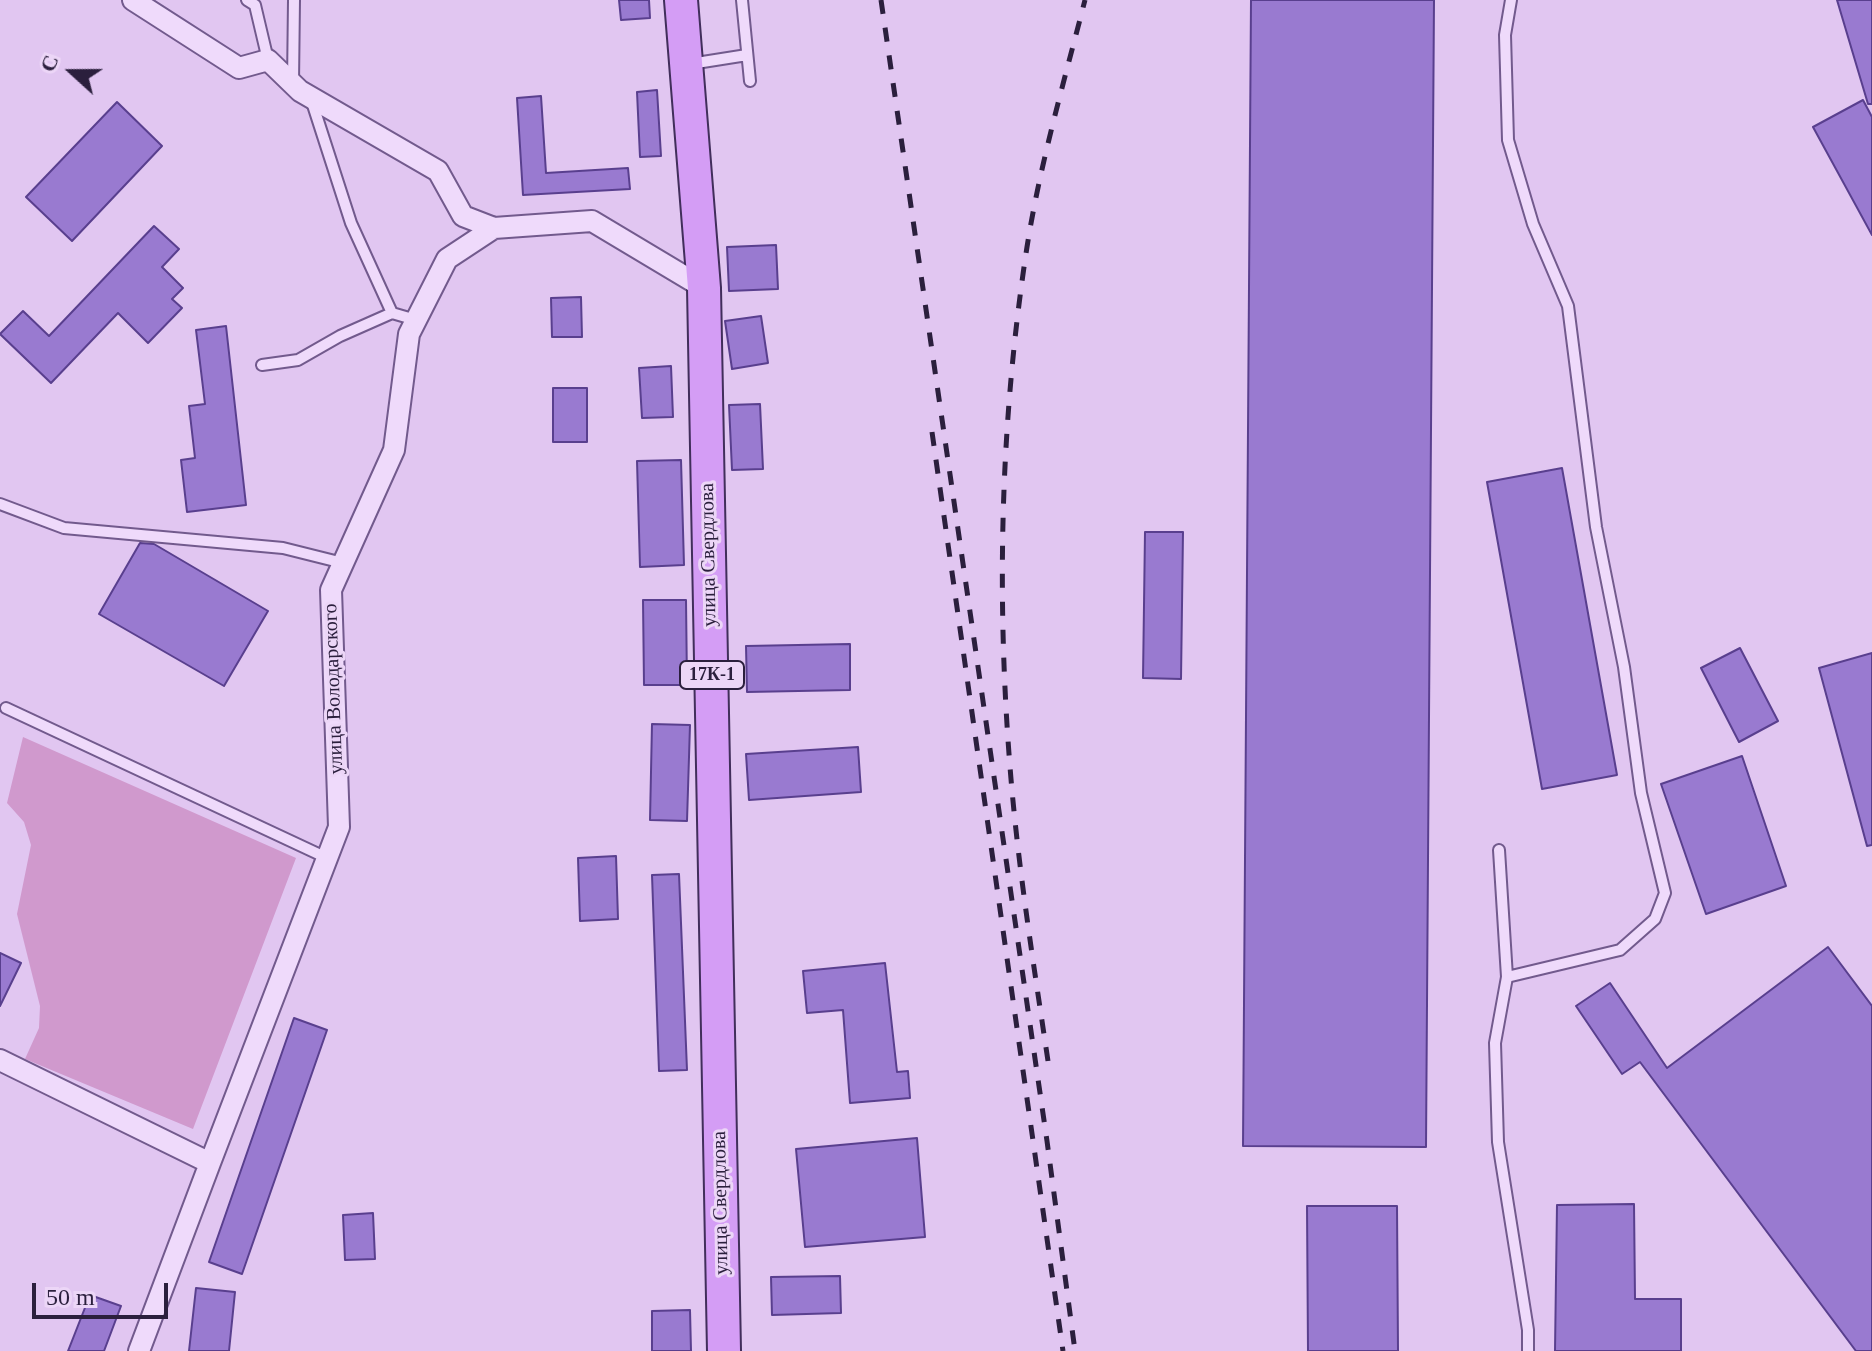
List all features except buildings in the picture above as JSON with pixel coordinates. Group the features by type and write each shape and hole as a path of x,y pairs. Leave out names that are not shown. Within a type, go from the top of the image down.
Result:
{"main road":[{"name":"улица Свердлова","path":"681,0 704,288 724,1351"}],"street":[{"path":"133,0 239,68 268,60 311,98 438,171 463,216 494,228"},
{"name":"улица Володарского","path":"139,1351 339,827 331,590 394,450 409,334 447,259 494,228 592,221 704,288"},
{"path":"0,1060 210,1163"}],"lane":[{"path":"247,0 255,5 268,60"},
{"path":"293,85 294,0"},
{"path":"742,0 750,81"},
{"path":"1507,977 1620,950 1655,919 1665,893 1641,793 1624,667 1596,527 1568,306 1533,224 1508,140 1505,35 1511,0"},
{"path":"687,65 747,55"},
{"path":"311,98 351,223 392,313"},
{"path":"262,365 298,360 340,336 392,313 416,320"},
{"path":"0,504 64,528 283,548 343,563"},
{"path":"6,708 327,858"},
{"path":"1499,850 1507,977 1495,1043 1498,1142 1528,1330 1528,1351"}],"shaded area":[{"path":"23,737 296,858 193,1129 25,1059 39,1028 40,1006 17,914 31,845 24,822 7,803"}],"railway":[{"path":"881,0 1075,1351"},
{"path":"1048,1061 1011,779 1003,646 1003,512 1011,379 1027,247 1046,154 1085,0"},
{"path":"932,432 1063,1351"}]}
